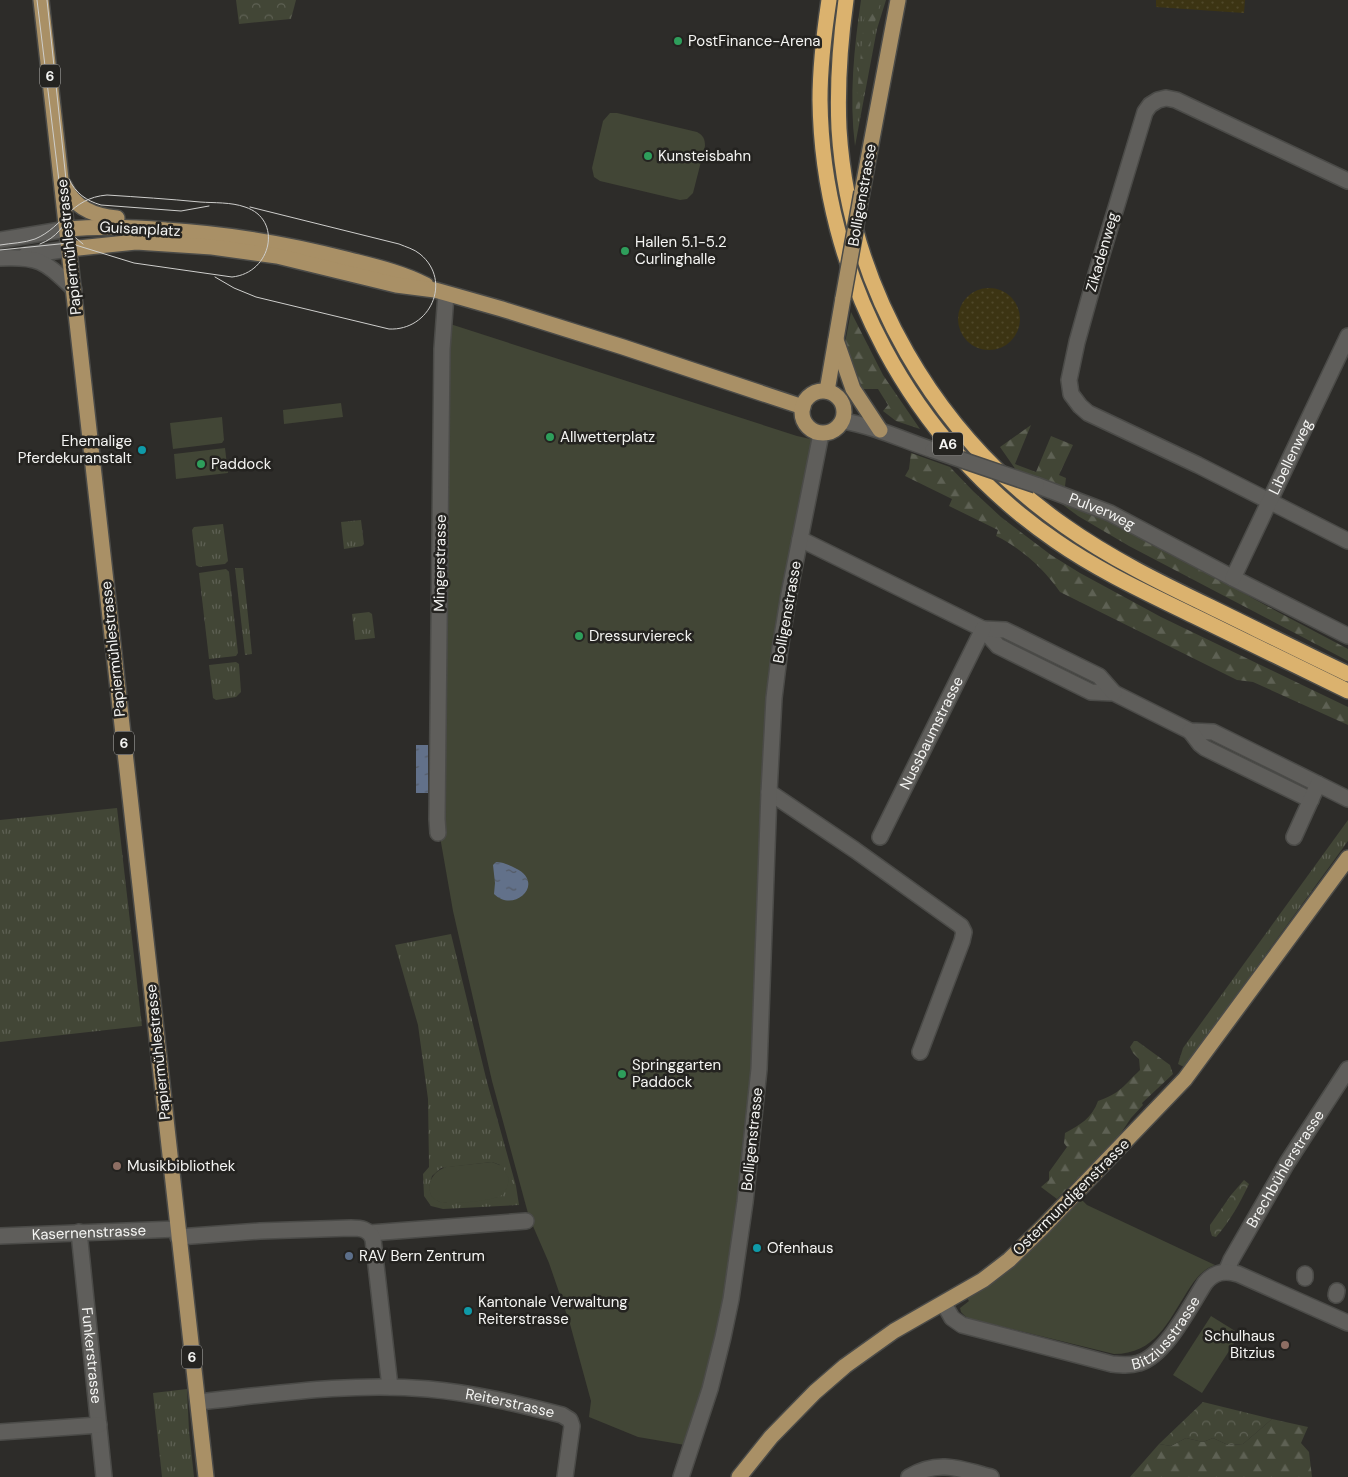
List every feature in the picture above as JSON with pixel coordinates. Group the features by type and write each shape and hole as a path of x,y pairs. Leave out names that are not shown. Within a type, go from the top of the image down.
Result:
{"highway":[{"name":"A6","path":"829,0 821,68 822,133 830,197 845,259 884,350 938,431 955,452 1005,502 1030,523 1083,559 1139,589 1348,692"},
{"name":"A6","path":"846,0 839,67 839,130 847,193 873,283 896,334 915,368 952,420 969,442 1018,489 1047,513 1093,545 1175,589 1348,674"}],"main road":[{"name":"Papiermühlestrasse","path":"41,0 206,1477"},
{"name":"Bolligenstrasse","path":"827,391 898,0"},
{"path":"61,177 71,197 83,208 96,215 201,227 212,238 277,256 396,285 441,292 623,347 803,407"},
{"name":"Guisanplatz","path":"67,229 117,226 212,238"},
{"name":"Guisanplatz","path":"69,249 136,242 212,238"},
{"path":"836,340 853,389 880,430"},
{"path":"827,391 836,395 842,401 845,411 843,421 839,427 832,432 821,434 805,424 802,414 807,399 813,394 827,391"},
{"name":"Ostermundigenstrasse","path":"739,1477 771,1437 815,1392 845,1366 894,1331 983,1280 1009,1260 1179,1087 1348,858"}],"street":[{"name":"Zikadenweg","path":"1348,181 1176,100 1166,98 1154,101 1144,114 1077,342 1069,386 1075,400 1084,410 1348,541"},
{"path":"0,240 67,229"},
{"path":"0,258 69,249"},
{"path":"0,258 24,257 42,261 74,289"},
{"name":"Mingerstrasse","path":"438,833 441,292"},
{"name":"Libellenweg","path":"1233,578 1348,336"},
{"name":"Pulverweg","path":"843,421 880,430 902,440 1072,497 1110,513 1348,636"},
{"name":"Bolligenstrasse","path":"680,1477 709,1394 723,1337 731,1299 749,1169 760,1060 774,698 780,649 821,434"},
{"path":"800,539 983,629 998,646 1091,692 1098,694 1114,693 1190,731 1213,732 1348,799"},
{"name":"Nussbaumstrasse","path":"880,837 983,629"},
{"path":"1190,731 1205,748 1311,800"},
{"path":"1294,836 1318,784"},
{"path":"769,792 856,850 961,926 964,932 962,941 920,1052"},
{"name":"Brechbühlerstrasse","path":"1226,1272 1230,1260 1282,1171 1348,1069"},
{"path":"178,1233 357,1228 370,1233 526,1222"},
{"name":"Kasernenstrasse","path":"0,1236 79,1232 178,1233"},
{"name":"Funkerstrasse","path":"79,1232 104,1477"},
{"path":"370,1233 373,1239 390,1387"},
{"path":"1226,1272 1238,1274 1348,1323"},
{"name":"Bitziusstrasse","path":"944,1304 952,1318 962,1325 1112,1364 1134,1364 1146,1360 1156,1353 1170,1337 1206,1281 1215,1274 1226,1272"},
{"name":"Reiterstrasse","path":"198,1402 314,1390 390,1387 427,1389 480,1396 565,1416 570,1420 572,1426 565,1477"},
{"path":"0,1432 99,1425"},
{"path":"909,1477 924,1470 944,1466 991,1477"}],"green space":[{"path":"236,0 296,0 291,19 239,24"},
{"path":"861,0 886,0 877,29 855,146 852,109 853,73"},
{"path":"866,0 881,0 873,29 856,130 854,126"},
{"name":"Kunsteisbahn","path":"610,113 697,132 702,136 705,146 693,193 687,199 680,200 600,181 594,177 592,168 603,121"},
{"path":"851,312 883,375 920,429 896,421 883,411 888,405 878,389 863,389 845,343"},
{"name":"Springgarten Paddock","path":"444,322 797,436 815,440 783,592 754,1067 728,1280 705,1386 685,1445 638,1437 589,1417 591,1401 570,1324 549,1263 529,1217 492,1081 453,911 439,831"},
{"name":"Paddock","path":"341,403 343,417 284,424 283,410"},
{"name":"Paddock","path":"222,417 224,440 222,443 173,449 170,423"},
{"path":"1031,425 1015,464 1036,472 1051,436 1073,445 1059,475 1066,478 1063,502 1109,519 1348,649 1348,661 1129,546 1078,516 1016,470 1000,447"},
{"name":"Paddock","path":"225,448 228,473 176,479 174,454"},
{"path":"911,453 950,467 1001,517 1051,555 1080,573 1161,617 1348,707 1348,725 1253,682 1237,680 1060,592 1047,575 1031,560 996,536 998,530 949,506 952,499 905,476 909,469"},
{"path":"361,520 364,544 344,549 341,522"},
{"path":"223,524 228,561 225,564 199,567 196,565 192,530 194,527"},
{"path":"235,568 243,568 252,654 245,655"},
{"path":"226,569 229,572 238,653 236,656 209,659 199,573"},
{"path":"369,612 372,614 375,638 355,640 352,614"},
{"path":"236,662 239,664 241,692 236,697 216,700 213,698 209,665"},
{"path":"117,808 142,1026 0,1042 0,820"},
{"path":"1348,820 1348,841 1184,1067 1178,1064 1183,1048"},
{"path":"451,934 487,1082 516,1186 519,1205 443,1209 431,1206 424,1196 423,1174 429,1167 428,1099 418,1025 395,945","holes":["492,1162 500,1165 497,1197 448,1203 438,1201 431,1194 429,1188 432,1176 441,1168"]},
{"path":"1134,1041 1137,1041 1170,1065 1173,1074 1142,1103 1143,1105 1131,1118 1119,1136 1057,1199 1041,1187 1049,1180 1049,1172 1067,1147 1064,1143 1065,1133 1085,1120 1098,1101 1117,1092 1140,1070 1139,1059 1130,1047"},
{"path":"492,1162 502,1166 508,1177 507,1187 502,1195 481,1201 445,1203 434,1199 431,1194 429,1189 432,1178 440,1170 446,1167"},
{"path":"1244,1180 1249,1184 1238,1205 1216,1237 1212,1236 1210,1225"},
{"path":"1080,1198 1087,1205 1215,1265 1202,1273 1196,1280 1159,1334 1140,1349 1128,1353 1114,1354 967,1318 960,1308 969,1301 967,1298 986,1286"},
{"path":"1211,1316 1240,1334 1202,1393 1173,1375"},
{"path":"187,1389 194,1477 162,1477 153,1393"},
{"path":"1203,1402 1272,1419 1243,1444 1228,1445 1213,1438 1203,1442 1186,1438 1171,1446 1159,1444"},
{"path":"1272,1419 1308,1427 1301,1443 1309,1452 1312,1477 1130,1477 1159,1444 1171,1446 1186,1438 1203,1442 1213,1438 1228,1445 1243,1444"}],"sand":[{"path":"1156,0 1245,0 1244,13 1156,7"},
{"path":"989,288 1006,293 1011,297 1015,302 1020,319 1015,336 1011,341 1006,345 989,350 972,345 967,341 963,336 958,319 963,302 967,297 972,293"}],"water":[{"path":"416,745 428,745 428,793 416,793"},
{"path":"496,862 515,868 524,874 528,881 528,888 518,899 502,899 494,894 493,865"}],"tram line":[{"path":"37,0 63,214 70,233 83,244"},
{"path":"40,244 60,230 66,220 69,208 47,0"},
{"path":"69,179 82,196 101,205 181,211 209,206"},
{"path":"0,245 35,239 45,234 84,201 107,195 240,205 257,213 265,222 268,233 268,245 264,256 256,266 246,273 232,277 134,263 69,243 0,250"},
{"path":"215,277 234,288 256,297 389,329 403,327 416,322 426,313 432,302 436,290 435,277 430,265 415,251 399,244 250,207"}],"place":[{"name":"PostFinance-Arena","path":"678,41"},
{"name":"Kunsteisbahn","path":"648,156"},
{"name":"Hallen 5.1-5.2 Curlinghalle","path":"625,251"},
{"name":"Allwetterplatz","path":"550,437"},
{"name":"Ehemalige Pferdekuranstalt","path":"142,450"},
{"name":"Paddock","path":"201,464"},
{"name":"Dressurviereck","path":"579,636"},
{"name":"Springgarten Paddock","path":"622,1074"},
{"name":"Musikbibliothek","path":"117,1166"},
{"name":"Ofenhaus","path":"757,1248"},
{"name":"RAV Bern Zentrum","path":"349,1256"},
{"name":"Kantonale Verwaltung Reiterstrasse","path":"468,1311"},
{"name":"Schulhaus Bitzius","path":"1285,1345"}]}
